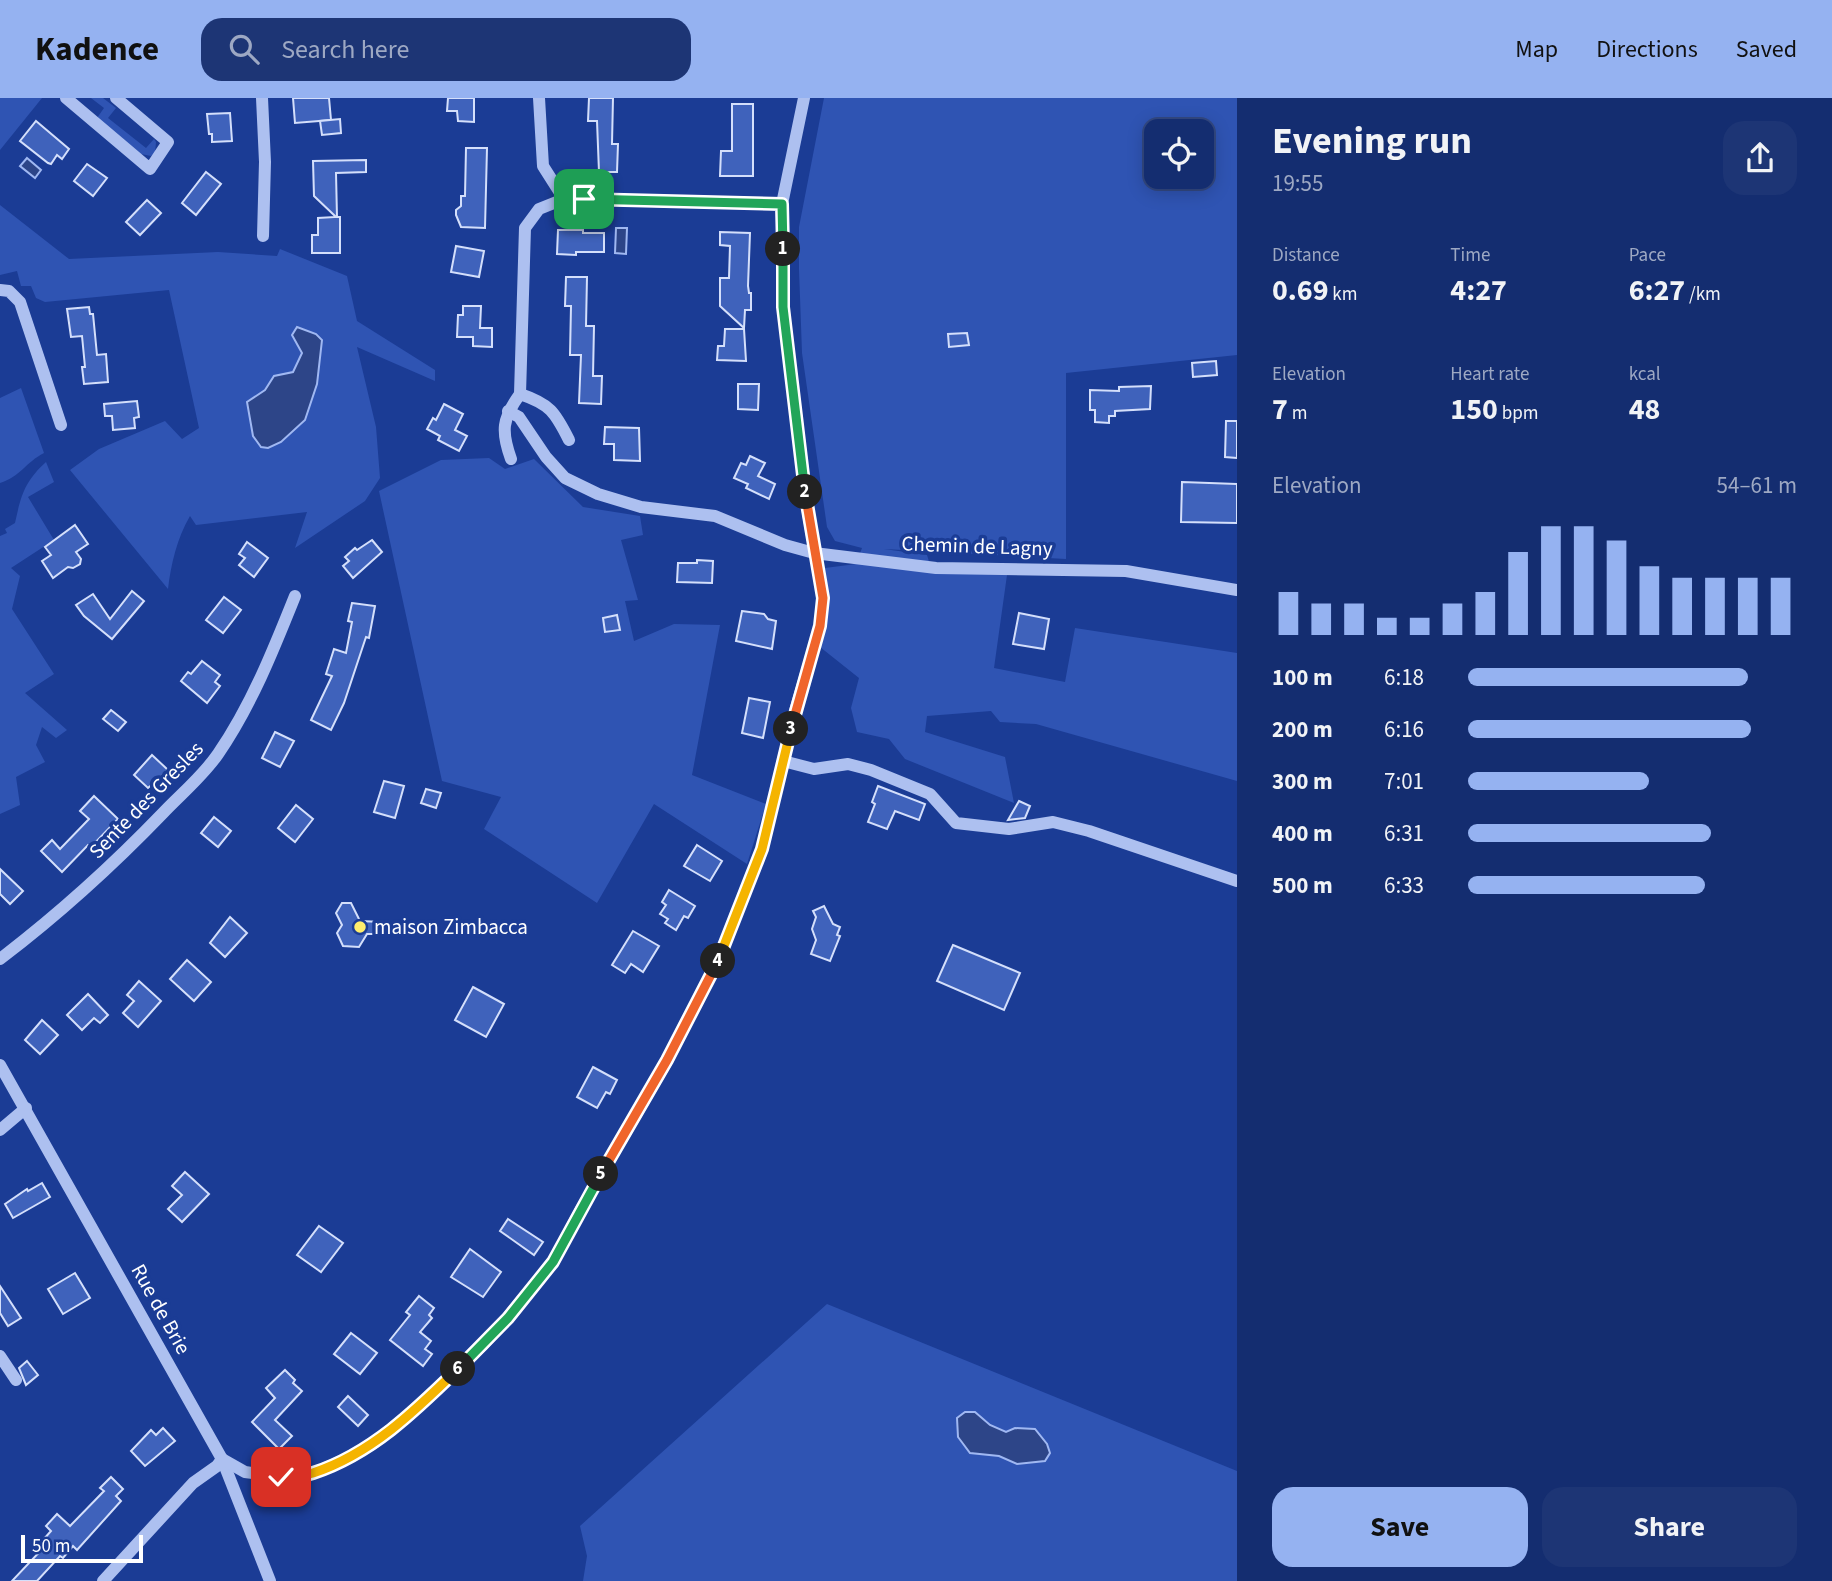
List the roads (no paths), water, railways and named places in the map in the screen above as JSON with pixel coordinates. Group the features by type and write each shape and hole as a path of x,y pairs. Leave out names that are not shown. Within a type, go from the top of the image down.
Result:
{"street":[{"path":"66,98 150,169 168,142 116,98"},
{"path":"262,98 265,162 263,236"},
{"path":"539,98 543,166 564,199"},
{"path":"103,1581 193,1483 217,1466 222,1459 245,1472 281,1477 311,1474 342,1461 374,1443 409,1415 508,1318 553,1262 667,1060 719,958 762,849 820,626 823,598 814,553 785,319 782,204 804,98"},
{"path":"511,459 503,429 508,411 520,394 525,228 539,209 564,199 782,204"},
{"path":"0,290 9,291 20,302 61,425"},
{"path":"520,394 541,401 554,412 569,440"},
{"name":"Chemin de Lagny","path":"508,411 520,417 546,457 565,478 598,494 641,507 715,516 785,545 814,553 936,568 1126,571 1237,590"},
{"name":"Sente des Gresles","path":"0,959 106,872 216,757 240,720 269,660 295,596"},
{"path":"783,761 814,769 848,764 871,770 930,794 956,823 1009,829 1053,822 1089,831 1237,881"},
{"name":"Rue de Brie","path":"0,1065 222,1459 270,1581"},
{"path":"0,1130 26,1108"},
{"path":"0,1356 16,1380"}],"place":[{"name":"maison Zimbacca","path":"360,927"}]}
